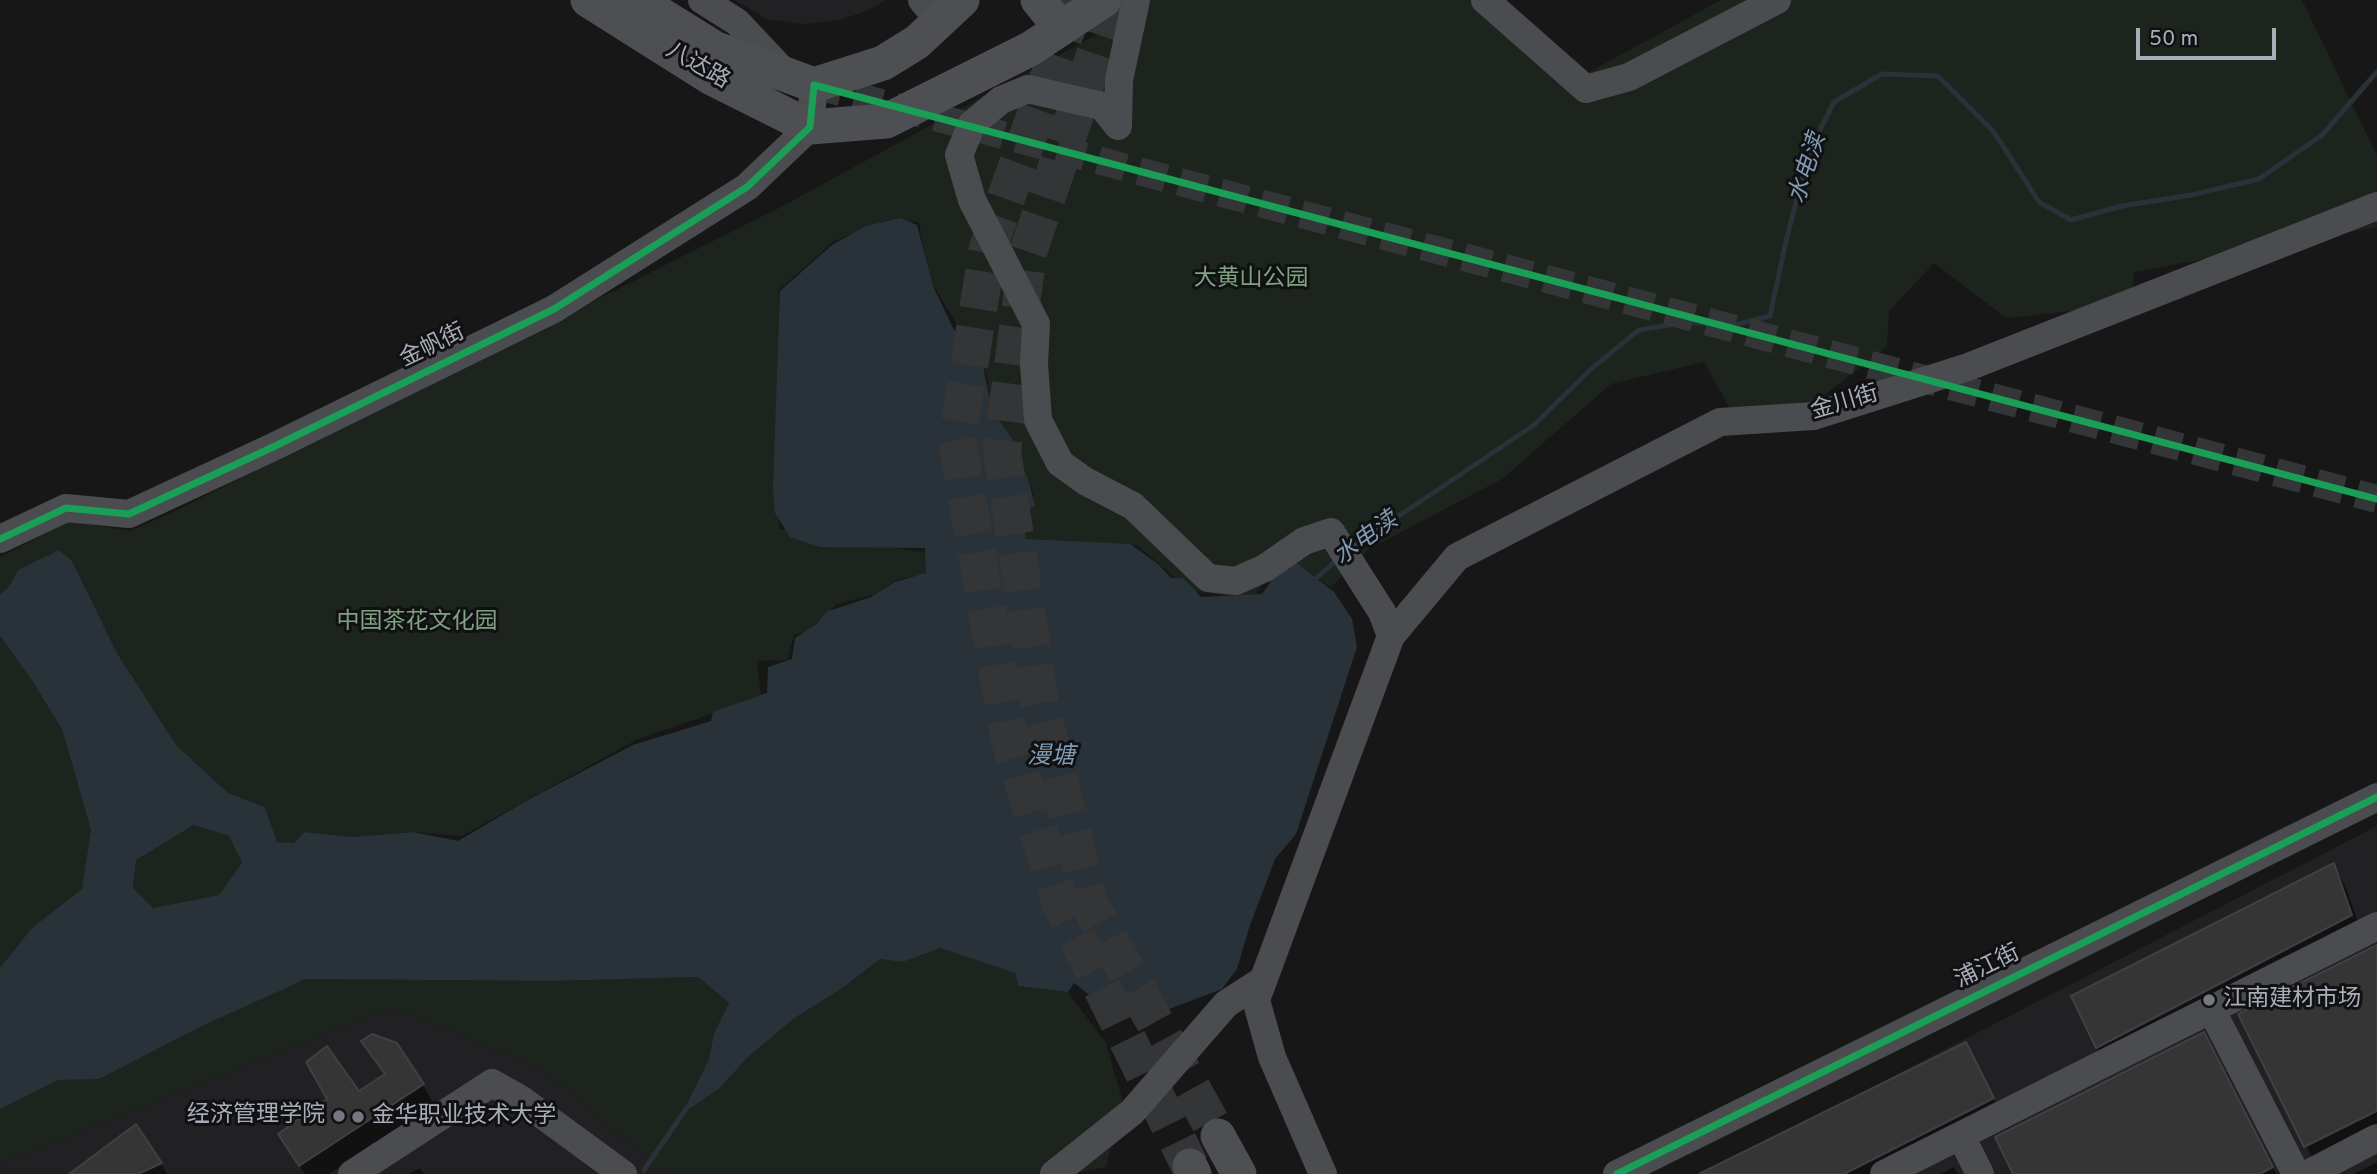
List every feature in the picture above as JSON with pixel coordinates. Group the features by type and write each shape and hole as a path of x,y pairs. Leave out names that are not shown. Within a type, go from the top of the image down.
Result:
{"main road":[{"name":"八达路","path":"588,0 710,77 810,127"},
{"path":"637,0 716,49 801,80 883,63 917,42 941,7"},
{"path":"1038,0 1061,28"},
{"path":"810,127 886,121 1030,49 1104,0"},
{"path":"1218,1136 1239,1174"}],"street":[{"path":"702,0 737,22 801,80 810,127"},
{"path":"1136,0 1119,80 1118,126 1102,106 1028,89 1001,100 972,124 959,155 972,200 1035,324 1034,365 1038,421 1060,463 1085,481 1133,506 1208,578 1236,581 1265,568 1304,541 1331,532 1382,612 1391,636"},
{"path":"1485,0 1586,89 1629,77 1777,0"},
{"name":"金帆街","path":"0,539 66,508 129,514 271,448 554,309 747,187 810,127"},
{"name":"金川街","path":"1323,1174 1272,1057 1256,1000 1391,636 1457,557 1720,422 1814,416 1968,367 2377,205"},
{"name":"浦江街","path":"1617,1174 2377,797"},
{"path":"1884,1174 2377,926"},
{"path":"1054,1174 1132,1112 1226,1004 1263,980"},
{"path":"2211,1009 2296,1174"},
{"path":"352,1174 492,1083 522,1100 623,1174"},
{"path":"1961,1136 1980,1174"},
{"path":"2308,1174 2377,1138"}],"shaded area":[{"path":"735,0 886,0 867,11 839,20 804,24 766,19"},
{"name":"江南建材市场","path":"2377,826 2377,1174 1704,1174"},
{"name":"金华职业技术大学","path":"392,1007 543,1069 665,1174 0,1174 0,1164"}],"green space":[{"name":"大黄山公园","path":"1140,0 1506,0 1586,74 1721,0 2302,0 2377,156 2377,227 2134,272 2132,305 2006,318 1934,263 1889,311 1887,347 1810,406 1730,408 1704,362 1611,384 1502,479 1369,549 1331,587 1287,558 1249,600 1190,590 1137,545 1026,540 1018,511 1034,496 1019,454 990,404 987,375 929,278 919,222 887,220 834,241 779,290 779,529 928,553 931,574 899,579 873,595 836,604 816,629 794,635 787,660 757,661 761,697 638,739 462,836 413,832 353,837 304,832 294,843 277,842 265,807 228,793 176,745 117,653 72,561 59,550 18,570 8,588 0,594 0,557 69,521 131,531 179,509 779,208 1118,23"},
{"path":"0,636 62,729 91,830 83,889 32,928 0,968"},
{"path":"194,825 229,836 242,863 219,895 153,908 133,888 136,860"},
{"path":"940,948 1015,973 1018,986 1068,992 1106,1043 1122,1099 1106,1167 1069,1174 665,1174 543,1069 392,1007 0,1164 0,1109 58,1080 99,1078 200,1027 306,979 553,981 698,977 729,1003 714,1033 709,1059 683,1113 720,1088 747,1058 793,1019 844,987 880,959 903,962"}],"water":[{"name":"漫塘","path":"900,218 917,225 933,286 953,328 983,366 992,410 1013,440 1029,482 1035,506 1021,512 1026,539 1130,544 1158,564 1171,578 1183,578 1201,597 1262,594 1289,557 1334,592 1352,619 1357,647 1296,834 1275,859 1237,969 1222,989 1161,1012 1101,1010 1097,1001 1074,983 1068,992 1018,986 1015,973 940,948 903,962 880,959 844,987 793,1019 747,1058 720,1088 682,1114 709,1059 714,1033 729,1003 698,977 553,981 306,979 200,1027 99,1079 58,1080 0,1109 0,968 32,928 82,889 91,830 62,729 0,636 0,594 8,588 18,570 59,550 72,561 117,653 176,745 228,793 265,807 277,842 294,843 304,832 353,837 413,832 458,841 526,801 633,745 711,721 713,712 767,693 768,667 792,659 795,638 817,624 826,612 871,597 895,582 926,573 925,548 820,547 790,537 775,513 773,488 780,291 832,245 866,226","holes":["194,825 229,836 242,863 219,895 153,908 133,888 136,860"]}],"building":[{"path":"2334,863 2352,915 2096,1048 2071,996"},
{"path":"2377,945 2377,1111 2304,1147 2238,1014"},
{"path":"2204,1032 2273,1167 2260,1174 2013,1174 1995,1137"},
{"name":"经济管理学院","path":"372,1034 397,1043 424,1084 299,1166 278,1134 327,1099 306,1062 327,1046 359,1091 385,1074 361,1041"},
{"path":"1966,1042 1994,1098 1844,1174 1699,1174"},
{"path":"136,1124 162,1163 138,1174 69,1174"}],"waterway":[{"name":"水电渎","path":"1351,548 1534,425 1591,369 1639,330 1686,322 1731,326 1770,316 1809,152 1834,102 1882,74 1938,76 1994,132 2039,202 2071,220 2122,206 2191,195 2259,179 2322,135 2377,72"},
{"name":"水电渎","path":"1312,582 1338,559"},
{"path":"644,1170 686,1109"}],"tunnel":[{"path":"1114,0 1028,252 1002,450 1040,703 1090,905 1218,1136"},
{"path":"1076,2 988,248 957,440 1009,737 1062,907 1190,1166"},
{"path":"814,85 2377,499"}],"cycle path":[{"path":"0,539 66,508 129,514 271,448 554,309 747,187 810,127 814,85 2377,499"},
{"path":"1617,1174 2377,797"}],"place":[{"name":"江南建材市场","path":"2209,1000"},
{"name":"经济管理学院","path":"339,1116"},
{"name":"金华职业技术大学","path":"358,1117"}],"park label":[{"name":"中国茶花文化园","path":"417,623"}]}
